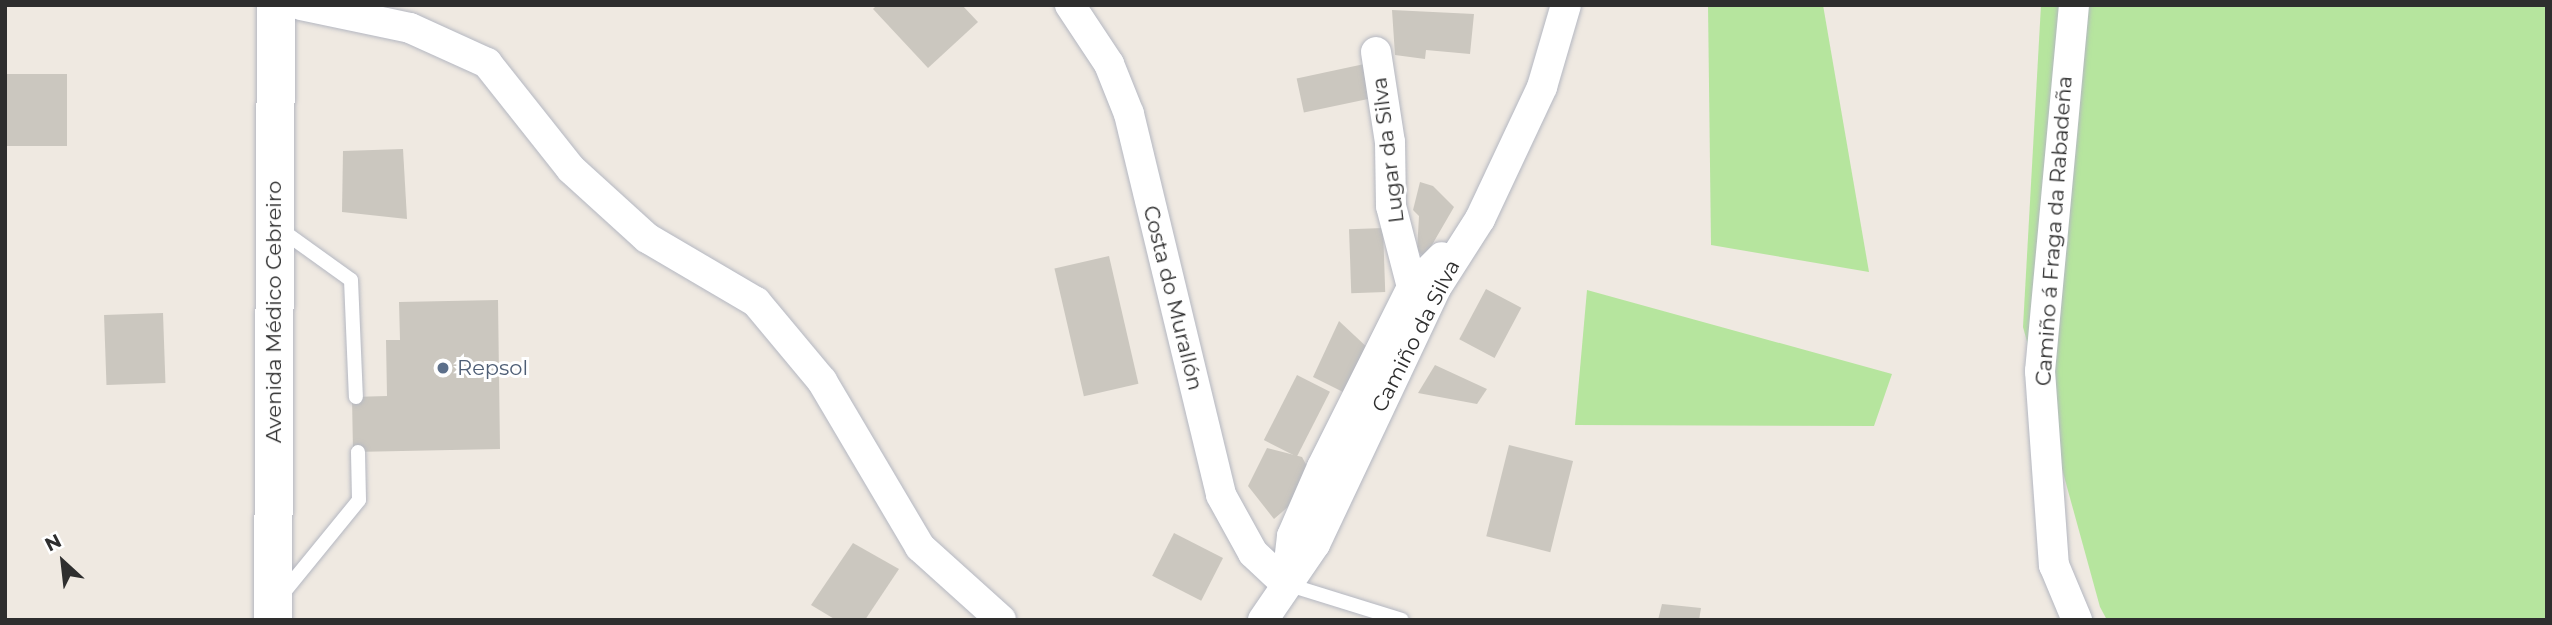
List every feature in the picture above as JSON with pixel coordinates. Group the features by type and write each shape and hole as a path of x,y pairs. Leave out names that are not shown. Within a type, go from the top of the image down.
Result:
{"main road":[{"name":"Avenida Médico Cebreiro","path":"273,613 276,5"}],"street":[{"path":"301,5 410,28 486,63 571,169 647,238 756,302 822,381 920,547 1001,620"},
{"name":"Costa do Murallón","path":"1070,5 1109,64 1129,114 1221,495 1253,553 1286,584"},
{"name":"Camiño da Silva","path":"1263,620 1315,544 1436,288 1480,219 1542,88 1566,5"},
{"name":"Camiño á Fraga da Rabadeña","path":"2074,5 2040,371 2054,565 2077,620"},
{"name":"Lugar da Silva","path":"1376,52 1390,142 1391,206 1412,287"},
{"path":"1286,584 1292,536 1412,287 1480,219"}],"lane":[{"path":"274,224 351,280 356,397"},
{"path":"273,613 359,500 358,452"},
{"path":"1286,584 1402,620"}],"green space":[{"path":"1708,5 1823,5 1869,272 1711,245"},
{"path":"2041,5 2547,5 2547,620 2107,620 2100,607 2023,327"},
{"path":"1587,290 1892,374 1874,426 1575,425"}],"building":[{"path":"877,5 962,5 978,22 928,68 873,9"},
{"path":"1392,10 1474,14 1470,54 1426,50 1425,59 1395,55"},
{"path":"1369,63 1376,97 1304,113 1297,78"},
{"path":"5,74 67,74 67,146 5,146"},
{"path":"403,149 407,219 342,212 343,151"},
{"path":"1420,182 1433,186 1454,207 1425,257 1417,251 1419,216 1413,210"},
{"path":"1383,228 1385,292 1351,293 1349,229"},
{"path":"1109,256 1138,384 1084,396 1054,269"},
{"path":"1486,289 1521,308 1495,358 1459,339"},
{"name":"Repsol","path":"498,300 500,449 353,452 352,397 387,396 386,340 400,340 399,302"},
{"path":"163,313 165,383 106,385 104,315"},
{"path":"1339,321 1370,350 1349,395 1313,377"},
{"path":"1435,365 1487,389 1477,404 1418,393"},
{"path":"1297,375 1330,392 1297,457 1264,440"},
{"path":"1509,445 1573,461 1550,552 1486,536"},
{"path":"1267,448 1302,457 1310,472 1289,506 1274,519 1248,486"},
{"path":"1174,533 1223,558 1201,601 1152,576"},
{"path":"853,543 899,569 865,620 836,620 811,605"},
{"path":"1662,604 1701,608 1699,620 1658,620"}],"place":[{"name":"Repsol","path":"443,368"}]}
